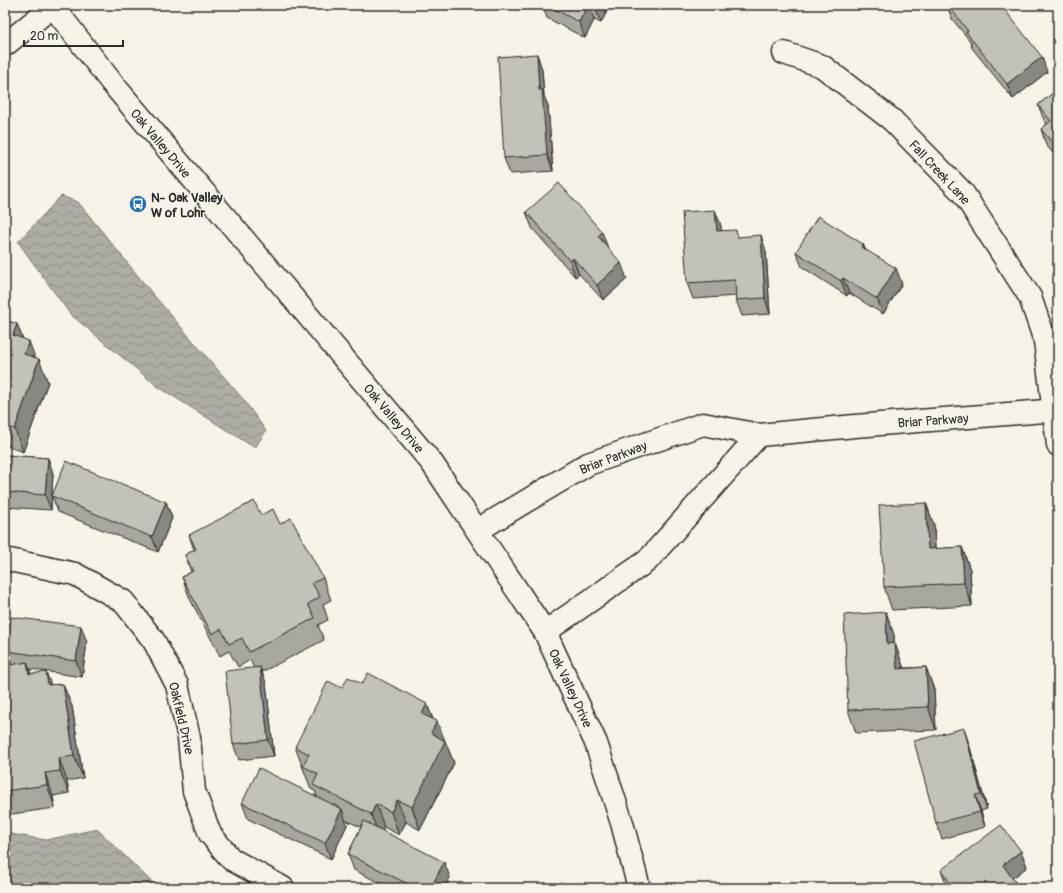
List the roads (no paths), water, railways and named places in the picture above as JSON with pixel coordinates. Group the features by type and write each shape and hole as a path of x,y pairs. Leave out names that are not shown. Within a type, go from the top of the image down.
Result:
{"street":[{"path":"5,44 53,5"},
{"name":"Oak Valley Drive","path":"53,5 117,90 432,463 478,530 545,632 596,743 622,823 639,888"},
{"name":"Fall Creek Lane","path":"784,54 822,66 892,120 963,193 1030,297 1045,341 1055,410 1058,445"},
{"name":"Briar Parkway","path":"478,530 588,464 703,424 759,435 1055,410"},
{"path":"545,632 646,561 759,435"},
{"name":"Oakfield Drive","path":"5,559 75,574 123,601 154,641 177,685 189,738 194,791 210,834 231,859 283,888"}],"water":[{"path":"61,196 78,202 151,292 243,399 266,431 255,448 157,386 70,314 18,242"},
{"path":"97,829 158,888 5,888 5,833 46,840"}],"place":[{"name":"N- Oak Valley W of Lohr","path":"138,204"}]}
